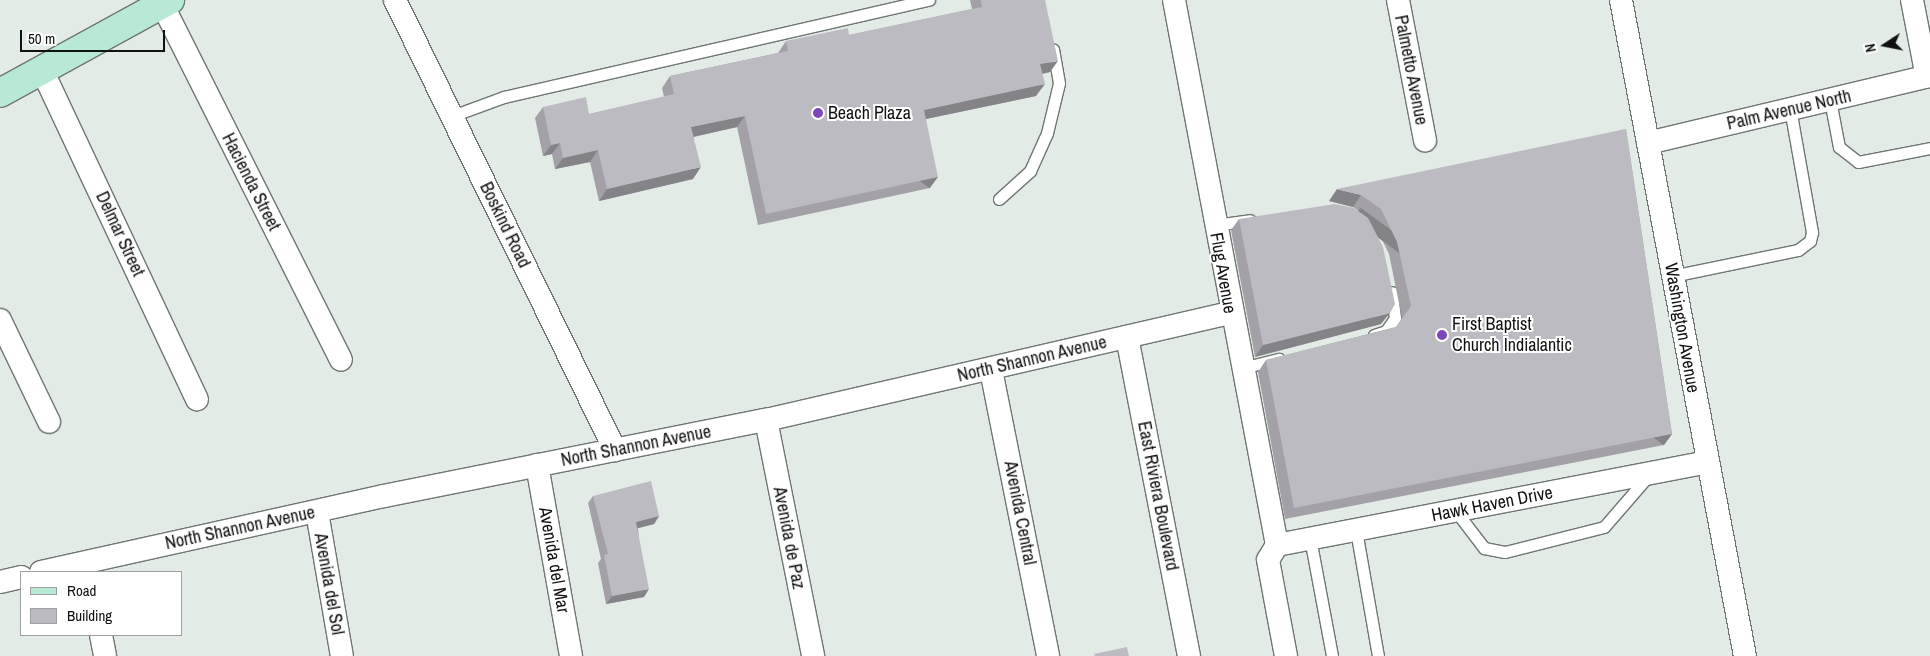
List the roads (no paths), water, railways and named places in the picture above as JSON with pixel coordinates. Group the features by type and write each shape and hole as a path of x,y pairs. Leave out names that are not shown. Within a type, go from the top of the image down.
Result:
{"main road":[{"path":"0,92 166,2"}],"street":[{"name":"Boskind Road","path":"395,0 615,450"},
{"name":"Flug Avenue","path":"1174,0 1214,225 1277,545"},
{"name":"Palmetto Avenue","path":"1398,0 1425,140"},
{"name":"Washington Avenue","path":"1621,0 1706,462 1745,656"},
{"path":"1912,0 1929,77"},
{"name":"Hacienda Street","path":"166,2 341,360"},
{"name":"Delmar Street","path":"42,70 197,398"},
{"name":"Palm Avenue North","path":"1648,143 1929,77"},
{"name":"North Shannon Avenue","path":"50,571 87,567 316,512 537,465 766,420 991,370 1231,313"},
{"path":"0,320 49,422"},
{"name":"East Riviera Boulevard","path":"1126,337 1189,656"},
{"name":"Avenida Central","path":"991,370 1048,656"},
{"name":"Avenida de Paz","path":"766,420 813,656"},
{"name":"Hawk Haven Drive","path":"1277,545 1706,462"},
{"name":"Avenida del Mar","path":"537,465 571,656"},
{"name":"Avenida del Sol","path":"316,512 342,656"},
{"path":"1277,545 1268,560 1286,656"},
{"path":"0,582 20,577"},
{"path":"101,636 105,656"}],"lane":[{"path":"452,116 504,97 929,0"},
{"path":"999,199 1030,171 1047,132 1059,83 1051,37"},
{"path":"1830,100 1840,147 1858,162 1930,148"},
{"path":"1672,276 1803,248 1812,236 1790,109"},
{"path":"1214,225 1262,218"},
{"path":"1362,338 1386,331 1395,318 1390,284"},
{"path":"1242,368 1288,356"},
{"path":"1455,510 1484,548 1505,552 1604,527 1650,473"},
{"path":"1356,530 1378,656"},
{"path":"1310,538 1332,656"}],"place":[{"name":"Beach Plaza","path":"818,113"},
{"name":"First Baptist Church Indialantic","path":"1442,335"}]}
